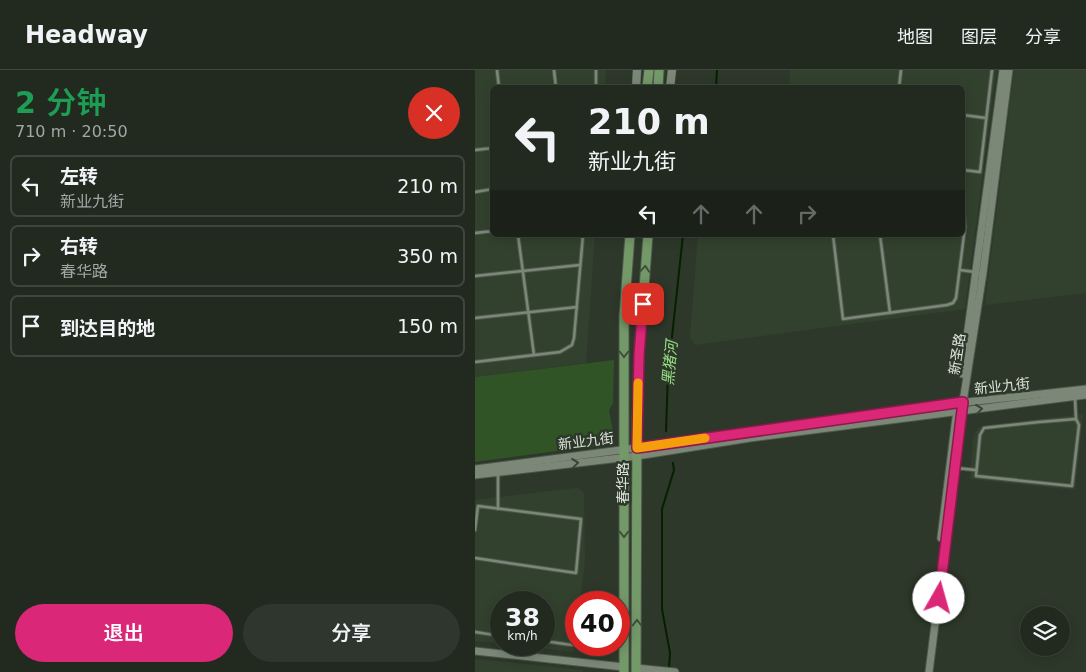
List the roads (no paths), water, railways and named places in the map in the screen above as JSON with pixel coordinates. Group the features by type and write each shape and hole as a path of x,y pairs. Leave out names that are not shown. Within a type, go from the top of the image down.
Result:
{"main road":[{"path":"636,85 637,70"},
{"path":"647,85 649,70"},
{"path":"658,85 659,70"},
{"path":"670,85 672,70"},
{"name":"春华路","path":"624,670 624,316 630,237"},
{"name":"春华路","path":"636,670 639,355 648,237"}],"street":[{"name":"新圣路","path":"993,174 1003,70"},
{"name":"新圣路","path":"929,672 960,402 1009,70"},
{"name":"新业九街","path":"475,469 637,452 959,411 1075,394 1086,389"},
{"name":"新业九街","path":"637,452 960,402 1075,394 1086,395"},
{"name":"新业九街","path":"475,475 497,468"},
{"name":"新圣路","path":"925,672 953,468"},
{"path":"475,651 624,670"},
{"path":"636,670 674,672"}],"lane":[{"path":"497,70 499,85"},
{"path":"554,70 556,85"},
{"path":"596,70 596,85"},
{"path":"899,85 901,70"},
{"path":"980,172 992,70"},
{"path":"965,115 986,118"},
{"path":"475,150 490,148"},
{"path":"965,170 993,174"},
{"path":"475,192 490,190"},
{"path":"475,233 490,231"},
{"path":"518,237 533,355"},
{"path":"475,362 560,352 571,345 574,338 583,237"},
{"path":"833,237 843,319 947,306 953,303 956,298 964,237"},
{"path":"880,237 890,313"},
{"path":"475,276 581,265"},
{"path":"960,270 980,273"},
{"path":"475,318 577,307"},
{"path":"1075,394 1076,419 1079,425 1071,486 976,476 980,435 984,428 1076,419"},
{"path":"497,468 498,508"},
{"path":"953,468 977,470"},
{"path":"475,530 478,506 581,519 577,573 475,558"},
{"path":"475,632 490,634"}],"waterway":[{"name":"黑猪河","path":"716,85 717,70"},
{"name":"黑猪河","path":"666,431 668,374 683,237"},
{"path":"669,668 670,653 662,609 662,509 674,470 673,463"}]}
